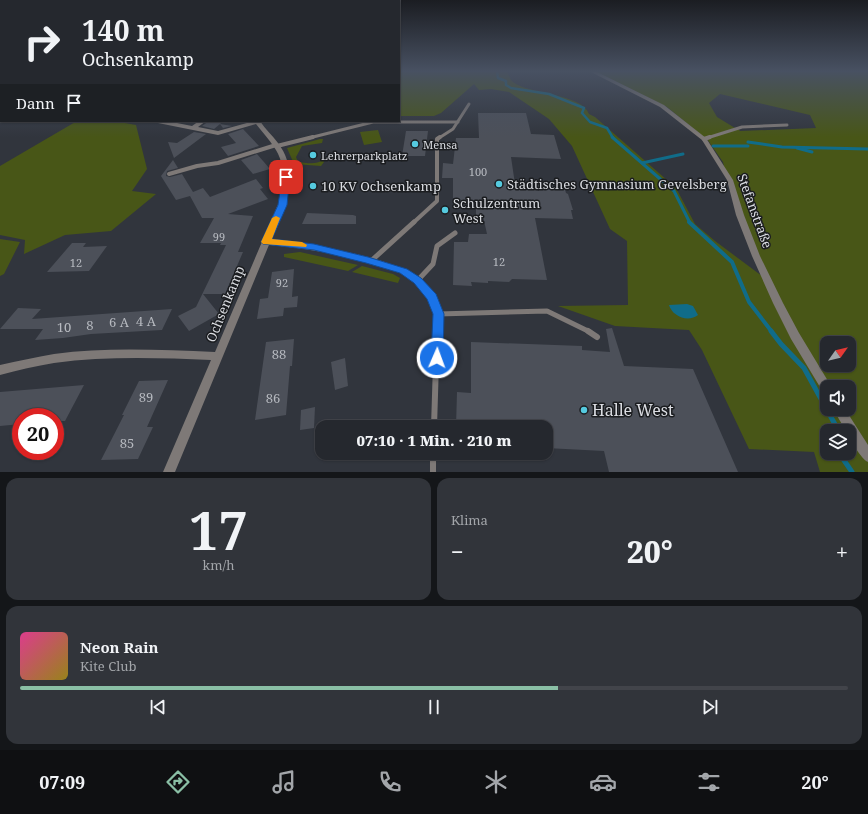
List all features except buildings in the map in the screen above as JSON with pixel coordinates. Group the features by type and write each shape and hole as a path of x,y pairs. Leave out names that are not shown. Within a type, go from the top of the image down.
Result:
{"street":[{"name":"Stefanstraße","path":"636,93 662,106 704,139 730,180 740,215 756,256 778,303 795,336 822,380"},
{"name":"Ochsenkamp","path":"163,122 218,133 258,122 282,154 286,168 286,188 283,205 169,472"},
{"path":"193,128 202,122"},
{"path":"0,370 65,357 119,353 218,356"},
{"path":"843,416 868,456"}],"lane":[{"path":"371,261 437,201 437,139 453,129 469,104"},
{"path":"169,174 197,166 218,163 277,146 373,122 458,122"},
{"path":"704,139 742,127 787,125"},
{"path":"418,280 433,264 437,246 455,234"},
{"path":"266,242 314,247 371,261 403,271 418,280 432,297 438,314 434,420"},
{"path":"438,314 547,311 581,327 597,337"},
{"path":"433,472 434,460"}],"green space":[{"path":"400,93 464,93 441,113 434,116 400,116"},
{"path":"511,93 544,93 566,98 584,107 589,114 595,117 676,188 695,224 762,276 726,176 723,162 707,139 738,129 740,131 816,128 810,115 720,94 709,103 717,117 735,128 705,138 667,107 639,93 868,93 868,472 820,472 814,452 749,449 702,350 689,330 615,326 558,306 628,305 627,241 610,229 572,146 549,119"},
{"path":"75,122 120,122 136,125 147,169 132,191 156,194 111,231 65,235 24,254 25,240 0,235 0,166"},
{"path":"378,130 382,142 364,145 360,132"},
{"path":"323,139 322,143 302,146 296,157 298,162 305,163 320,162 323,160 324,162 321,166 294,164 287,148"},
{"path":"0,239 20,242 4,274 0,276"},
{"path":"300,252 358,265 348,271 284,257 284,254"},
{"path":"362,266 393,274 400,278 398,283 352,272"}],"water":[{"path":"687,304 693,306 698,315 690,318 681,317 673,312 669,305"}],"waterway":[{"path":"543,93 584,108 582,113 590,122 607,128 613,138"},
{"path":"613,138 674,191 690,223"},
{"path":"748,142 782,147 868,149"},
{"path":"713,146 748,146"},
{"path":"797,148 812,152"},
{"path":"642,163 683,154"},
{"path":"690,223 732,262 749,302 772,332"},
{"path":"771,331 804,368 835,424"},
{"path":"844,460 852,472"}],"slow traffic":[{"path":"276,218 266,242 302,245"}],"place":[{"name":"Mensa","path":"415,144"},
{"name":"Lehrerparkplatz","path":"313,155"},
{"name":"Städtisches Gymnasium Gevelsberg","path":"499,184"},
{"name":"10 KV Ochsenkamp","path":"313,186"},
{"name":"Schulzentrum West","path":"445,210"},
{"name":"Halle West","path":"584,410"}],"route":[{"path":"286,177 283,205 266,242 314,247 388,265 403,271 418,280 424,285 432,297 438,314 437,358"}]}
